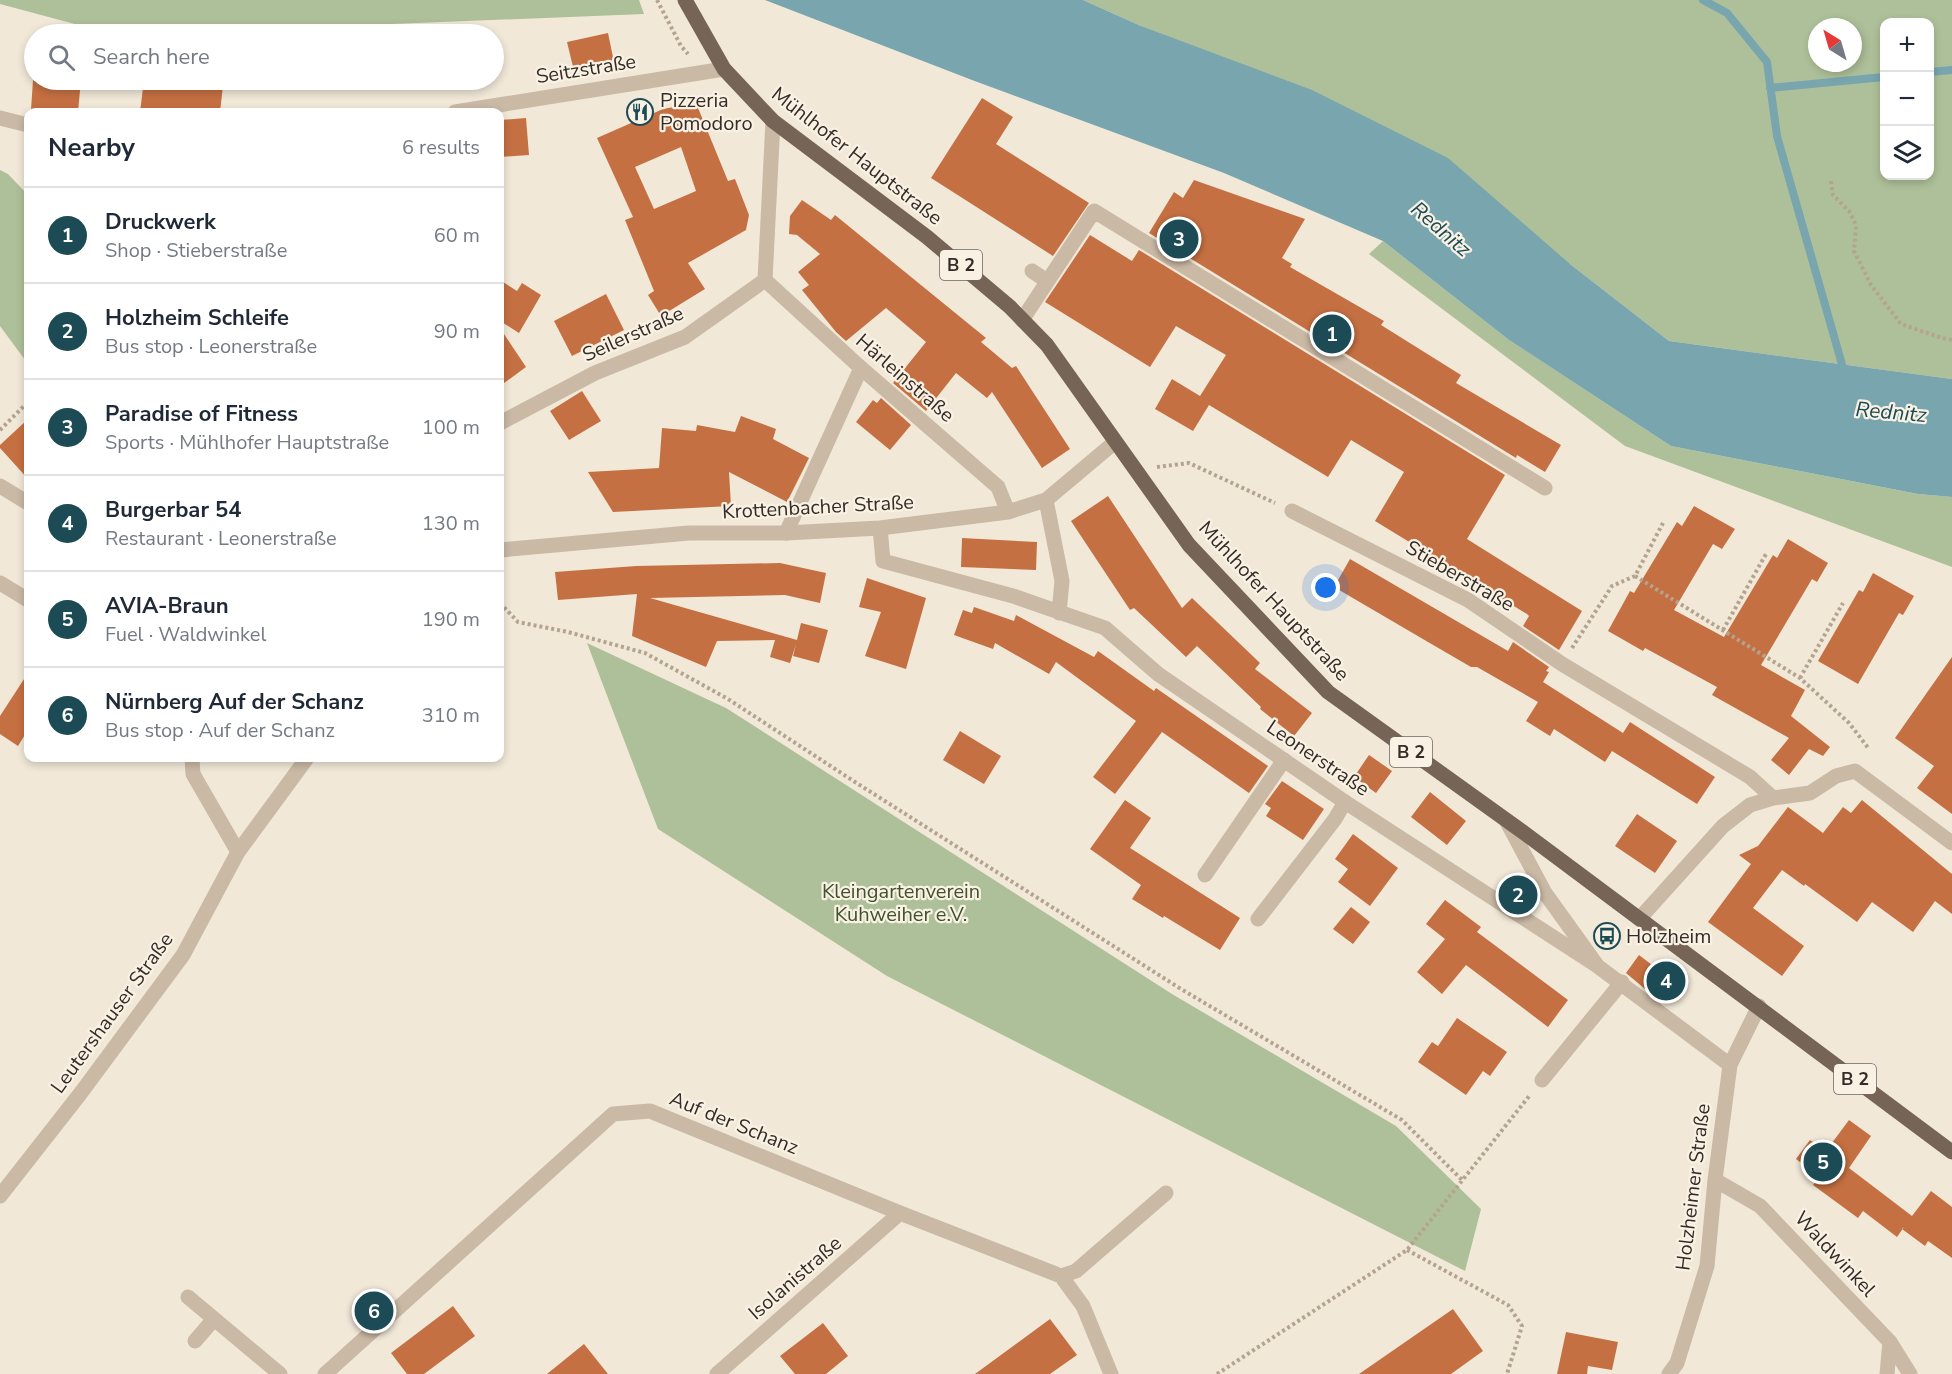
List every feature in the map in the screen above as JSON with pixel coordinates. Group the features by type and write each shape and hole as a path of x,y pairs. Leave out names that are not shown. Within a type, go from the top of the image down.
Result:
{"main road":[{"name":"B 2","path":"685,0 724,69"},
{"name":"Mühlhofer Hauptstraße","path":"724,69 748,97 774,121 927,237 1023,320 1047,345 1189,545 1328,692 1640,918 1952,1152"}],"street":[{"name":"Seitzstraße","path":"480,108 724,69"},
{"path":"0,118 24,124"},
{"path":"765,280 774,121"},
{"path":"1023,320 1094,212 1545,488"},
{"path":"1032,271 1047,281"},
{"name":"Härleinstraße","path":"765,280 861,368 998,487 1008,512"},
{"name":"Seilerstraße","path":"504,421 595,373 685,337 765,280"},
{"path":"786,533 861,368"},
{"name":"Krottenbacher Straße","path":"504,550 689,533 786,533 880,528 1008,512 1046,500 1115,442"},
{"path":"0,486 24,501"},
{"path":"1046,500 1062,581 1059,613"},
{"name":"Stieberstraße","path":"1292,511 1468,600 1562,664 1750,777 1773,798"},
{"name":"Leonerstraße","path":"880,528 883,561 1012,596 1105,628 1158,674 1345,802 1622,982 1730,1065"},
{"path":"0,583 24,598"},
{"path":"1204,875 1284,760"},
{"path":"192,762 193,774 238,852"},
{"name":"Leutershauser Straße","path":"0,1196 80,1094 183,955 238,852 303,762"},
{"path":"1640,918 1723,826 1750,805 1773,798 1810,793 1836,776 1855,771 1952,843"},
{"path":"1258,919 1335,819 1345,802"},
{"path":"1507,822 1545,893 1596,965"},
{"path":"1542,1080 1622,982"},
{"name":"Holzheimer Straße","path":"1669,1374 1677,1363 1707,1266 1715,1180 1730,1065 1759,1006"},
{"name":"Auf der Schanz","path":"325,1374 613,1114 650,1111 1060,1276"},
{"name":"Waldwinkel","path":"1715,1180 1760,1206 1890,1342 1910,1374"},
{"path":"1111,1374 1083,1306 1060,1276 1076,1271 1166,1193"},
{"name":"Isolanistraße","path":"717,1374 900,1213"},
{"path":"188,1297 280,1374"},
{"path":"195,1341 214,1319"},
{"path":"1887,1374 1890,1342"}],"path":[{"path":"657,0 681,46"},
{"path":"1831,182 1833,195 1850,211 1856,225 1854,251 1871,285 1895,317 1901,324 1952,340"},
{"path":"0,430 24,406"},
{"path":"1135,470 1189,463 1292,511"},
{"path":"1562,664 1612,586 1635,576 1663,523"},
{"path":"1723,630 1766,554"},
{"path":"1635,576 1800,678 1850,723 1869,749"},
{"path":"1800,678 1843,603"},
{"path":"504,607 518,622 568,632 645,653 728,699 1181,989 1402,1120 1463,1181"},
{"path":"1217,1374 1407,1250 1542,1080"},
{"path":"1407,1250 1508,1305 1522,1326 1506,1374"}],"green space":[{"path":"0,0 639,0 644,14 392,24 75,24 0,4"},
{"path":"1083,0 1952,0 1952,379 1669,341 1570,264 1141,26"},
{"path":"0,170 8,174 24,191 24,359 0,326"},
{"path":"1383,241 1509,340 1671,446 1918,494 1952,497 1952,567 1625,446 1369,254"},
{"name":"Kleingartenverein Kuhweiher e.V.","path":"587,643 726,708 1172,994 1396,1126 1481,1209 1465,1271 887,976 658,829"}],"water":[{"name":"Rednitz","path":"765,0 1083,0 1141,26 1312,90 1448,158 1570,264 1669,341 1952,379 1952,497 1918,494 1671,446 1509,340 1383,241 1224,173 972,80"}],"building":[{"path":"608,33 614,62 574,71 567,42"},
{"path":"32,90 80,90 78,108 31,108"},
{"path":"143,90 223,90 220,108 140,108"},
{"path":"982,98 1013,117 996,144 1089,203 1053,256 931,178"},
{"path":"696,103 728,181 735,179 749,215 746,230 688,263 705,289 661,316 648,295 654,291 625,220 633,217 597,138 663,109","holes":["681,147 696,191 654,209 635,167"]},
{"path":"526,118 529,155 504,157 504,120"},
{"path":"1194,180 1305,219 1282,258 1292,264 1290,267 1384,321 1381,325 1461,375 1456,383 1561,445 1545,472 1517,455 1516,458 1149,233 1174,192 1183,198"},
{"path":"802,200 831,220 835,215 986,338 981,342 1012,368 1016,366 1070,449 1042,468 992,392 987,398 956,373 926,411 893,383 926,342 886,308 846,341 836,332 802,290 809,285 798,272 820,254 797,235 789,234 790,216"},
{"path":"1090,235 1132,261 1139,250 1505,475 1467,539 1582,611 1559,650 1523,626 1529,616 1527,614 1375,521 1404,472 1351,440 1328,477 1209,405 1193,431 1155,409 1172,379 1200,396 1226,355 1176,326 1150,367 1045,302"},
{"path":"504,283 517,291 522,283 541,295 519,333 504,324"},
{"path":"606,294 624,330 572,356 554,321"},
{"path":"504,334 526,367 504,383"},
{"path":"582,391 601,421 569,440 550,411"},
{"path":"881,398 911,425 890,450 856,422 873,400 877,403"},
{"path":"741,416 776,429 773,439 809,458 787,502 729,472 731,506 613,512 588,472 659,468 662,428 696,431 697,425 735,432"},
{"path":"24,423 24,475 0,448 0,445"},
{"path":"1108,496 1182,608 1192,598 1260,663 1255,669 1312,713 1294,736 1260,709 1261,707 1197,646 1186,657 1134,608 1130,610 1071,521"},
{"path":"1694,506 1735,529 1722,549 1713,544 1674,610 1724,637 1773,555 1777,558 1788,539 1828,563 1817,582 1812,579 1761,665 1805,690 1791,716 1830,747 1823,756 1809,749 1789,775 1771,760 1789,738 1712,695 1717,687 1608,631 1630,591 1634,593 1677,522 1682,526"},
{"path":"962,538 1037,542 1036,570 961,567"},
{"path":"1350,559 1508,651 1513,642 1549,667 1546,671 1549,672 1543,682 1623,733 1630,722 1715,777 1697,804 1612,751 1605,762 1554,729 1550,736 1526,721 1538,702 1477,667 1471,667 1334,587"},
{"path":"780,563 826,573 820,603 785,595 650,598 797,640 801,623 828,630 819,663 793,656 796,644 790,663 770,657 775,640 717,641 706,667 632,636 637,594 558,600 555,572 636,566"},
{"path":"1873,573 1914,596 1903,615 1899,613 1858,684 1818,661 1859,590 1863,592"},
{"path":"867,578 926,598 906,669 865,656 881,612 859,607"},
{"path":"974,607 1014,621 1016,615 1094,657 1098,651 1154,691 1156,688 1268,766 1249,793 1162,732 1115,794 1093,777 1136,721 1056,662 1049,674 995,643 993,649 954,635 963,610 972,613"},
{"path":"1952,657 1952,814 1917,788 1934,766 1895,738"},
{"path":"24,679 24,736 18,746 0,734 0,716"},
{"path":"960,731 1001,756 984,784 943,760"},
{"path":"1369,755 1392,771 1376,793 1354,777"},
{"path":"1282,781 1324,809 1303,840 1266,816 1271,808 1265,804"},
{"path":"1430,792 1466,821 1447,845 1411,817"},
{"path":"1125,800 1151,818 1130,848 1240,918 1220,950 1132,899 1141,885 1090,849"},
{"path":"1862,800 1952,874 1952,914 1935,901 1913,932 1872,902 1857,922 1782,870 1753,908 1804,946 1782,976 1708,922 1751,864 1739,855 1758,846 1788,807 1823,833 1843,807 1851,813"},
{"path":"1637,814 1677,841 1655,873 1615,846"},
{"path":"1353,834 1398,868 1370,906 1338,882 1348,869 1335,859"},
{"path":"1445,900 1481,927 1477,932 1568,1000 1548,1027 1466,965 1442,994 1417,972 1445,939 1426,924"},
{"path":"1351,907 1370,922 1353,944 1333,929"},
{"path":"1639,955 1665,975 1651,994 1626,973"},
{"path":"1457,1018 1507,1052 1490,1076 1483,1071 1466,1095 1418,1062 1432,1042 1438,1046"},
{"path":"1849,1120 1871,1136 1849,1168 1912,1216 1931,1191 1952,1207 1952,1258 1928,1241 1925,1246 1902,1229 1897,1237 1863,1211 1858,1218 1813,1185 1819,1177 1796,1159 1810,1140 1826,1151"},
{"path":"453,1306 475,1336 424,1374 407,1374 391,1353"},
{"path":"1453,1309 1483,1351 1451,1374 1359,1374"},
{"path":"1050,1319 1077,1355 1050,1374 975,1374"},
{"path":"823,1323 848,1356 826,1374 795,1374 780,1356"},
{"path":"1566,1332 1618,1342 1612,1370 1588,1366 1587,1374 1557,1374"},
{"path":"584,1344 608,1374 547,1374"}],"waterway":[{"path":"1703,0 1727,13 1767,62 1777,136 1845,375"},
{"path":"1934,72 1952,70"},
{"path":"1770,88 1880,77"}],"place":[{"name":"Pizzeria Pomodoro","path":"640,112"},
{"name":"Paradise of Fitness","path":"1179,239"},
{"name":"Druckwerk","path":"1332,334"},
{"name":"Holzheim Schleife","path":"1518,895"},
{"name":"Holzheim","path":"1607,936"},
{"name":"Burgerbar 54","path":"1666,981"},
{"name":"AVIA-Braun","path":"1823,1162"},
{"name":"Nürnberg Auf der Schanz","path":"374,1311"}]}
